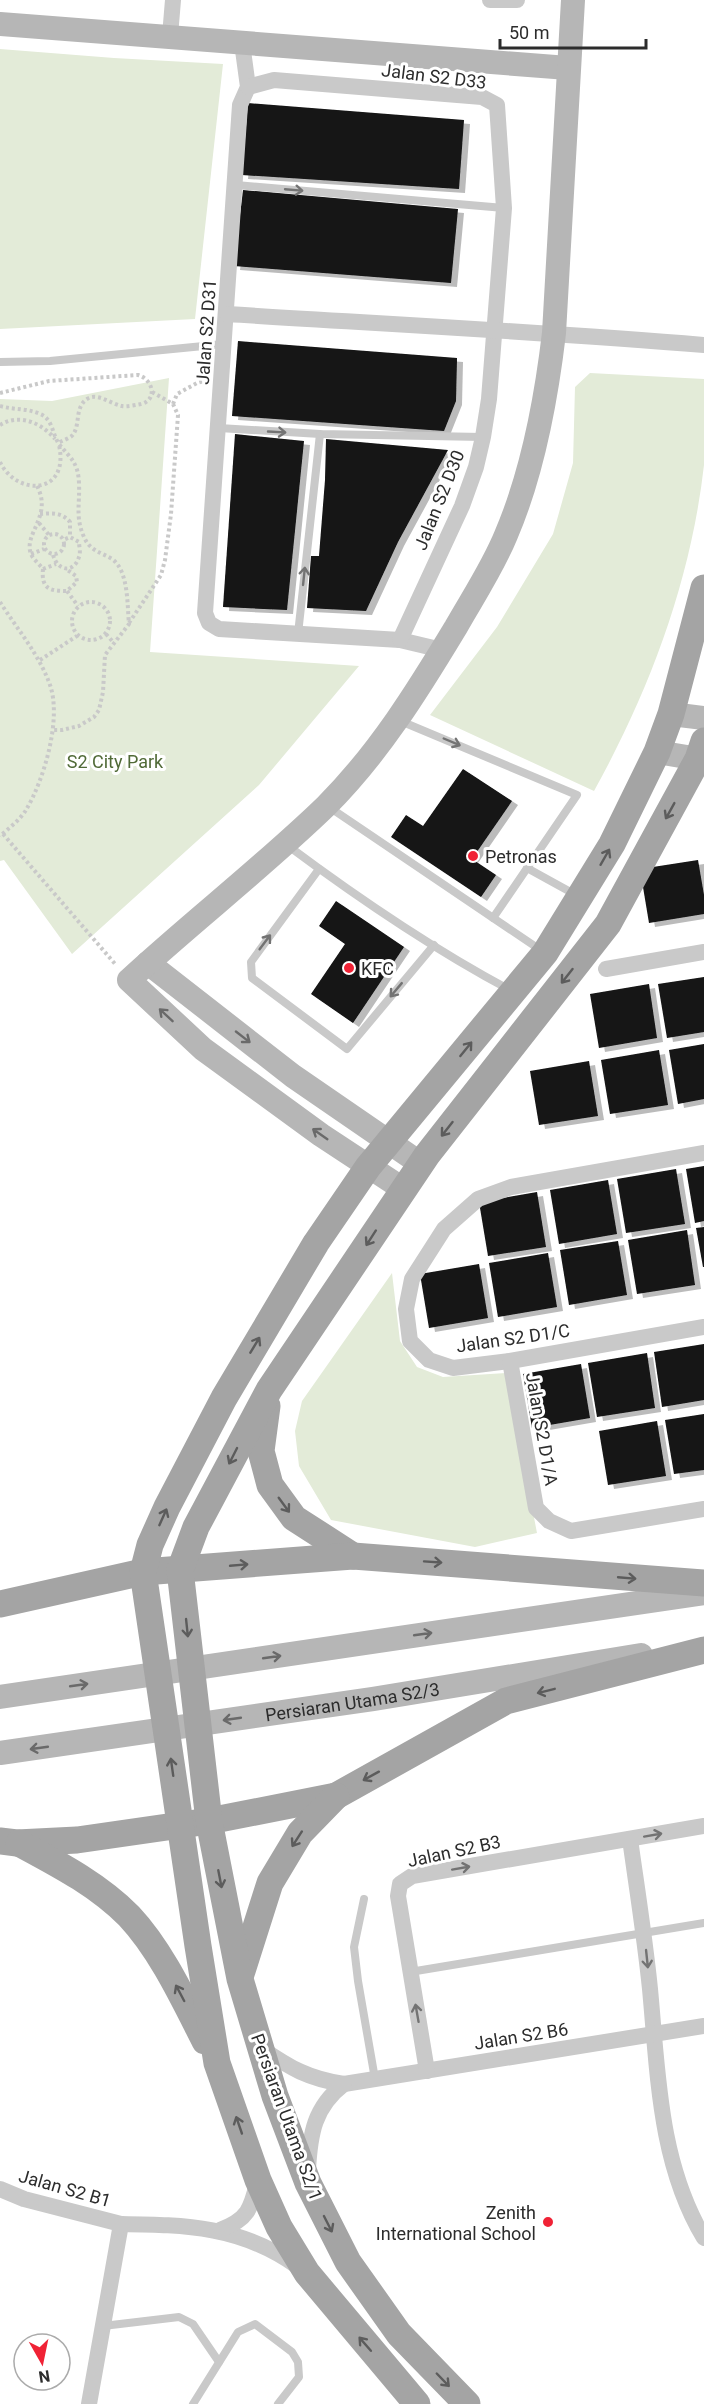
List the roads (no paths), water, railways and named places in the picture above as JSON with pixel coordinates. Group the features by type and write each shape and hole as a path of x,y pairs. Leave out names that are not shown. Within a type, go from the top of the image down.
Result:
{"main road":[{"path":"217,2063 143,1572 150,1545 167,1507 224,1398 316,1243 368,1167 544,953 612,844 657,752 671,714 704,588"},
{"path":"180,1570 196,1527 269,1390 421,1164 608,924 702,754"},
{"path":"269,1390 261,1451 270,1485 294,1518 353,1556"},
{"path":"0,1604 143,1572 353,1556 704,1583"},
{"name":"Persiaran Utama S2/1","path":"180,1570 209,1821 240,1979 258,2045 308,2183 348,2262 399,2334 467,2404"},
{"path":"240,1979 270,1883 300,1833 336,1796 506,1701 704,1650"},
{"path":"9,1842 77,1840 209,1821 336,1796"},
{"path":"9,1842 80,1876 129,1917 166,1966 217,2063 258,2180 279,2227 307,2273 417,2404"}],"street":[{"path":"170,36 173,0"},
{"path":"403,1189 368,1167 203,1049 129,980 285,843 326,805 364,764 398,719 442,650 506,536 526,478 550,368 554,333 573,0"},
{"path":"0,24 568,68"},
{"name":"Jalan S2 D31","path":"242,43 248,87 240,105 205,613 209,623 219,629 298,634"},
{"name":"Jalan S2 D33","path":"248,87 274,80 482,97 497,105 504,208 493,332"},
{"path":"227,314 493,332 554,333 704,345"},
{"name":"Jalan S2 D30","path":"400,640 462,506 476,467 489,399 493,332"},
{"path":"298,634 400,640 442,650"},
{"path":"671,714 704,718"},
{"path":"657,752 702,754"},
{"path":"606,969 704,952"},
{"path":"147,963 293,1076 421,1164"},
{"name":"Jalan S2 D1/C","path":"704,1154 511,1187 478,1199 444,1229 412,1279 406,1309 410,1341 429,1360 453,1368 510,1361 704,1327"},
{"name":"Jalan S2 D1/A","path":"510,1361 536,1508 549,1521 571,1531 704,1509"},
{"path":"0,1697 704,1593"},
{"name":"Persiaran Utama S2/3","path":"0,1753 373,1699 704,1645"},
{"name":"Jalan S2 B3","path":"427,2071 398,1896 400,1884 412,1876 704,1826"},
{"path":"630,1839 644,1933 662,2121 676,2176 704,2238"},
{"name":"Jalan S2 B6","path":"258,2045 290,2068 312,2078 344,2084 704,2026"},
{"path":"308,2183 310,2143 315,2123 322,2105 344,2084"},
{"path":"220,2230 234,2225 244,2217 250,2209 258,2180"},
{"name":"Jalan S2 B1","path":"0,2189 24,2199 121,2224 220,2230 261,2243 307,2273"},
{"name":"Jalan S2 B1","path":"89,2404 121,2224"}],"lane":[{"path":"236,185 504,208"},
{"path":"0,362 50,361 225,344"},
{"path":"219,428 320,434 483,437"},
{"path":"298,634 320,434"},
{"path":"398,719 576,795 493,918"},
{"path":"326,805 544,953"},
{"path":"285,843 319,869 472,970 513,991"},
{"path":"527,868 581,897"},
{"path":"319,869 251,962 252,978 347,1049 434,945"},
{"path":"364,1899 354,1947 357,1981 375,2079"},
{"path":"410,1972 704,1923"},
{"path":"103,2325 179,2317 193,2324 219,2362"},
{"path":"193,2404 238,2332 255,2324 292,2352 298,2362 299,2377 278,2404"}],"place":[{"name":"Petronas","path":"473,856"},
{"name":"KFC","path":"349,968"},
{"name":"Zenith International School","path":"548,2222"}],"park label":[{"name":"S2 City Park","path":"115,761"}]}
